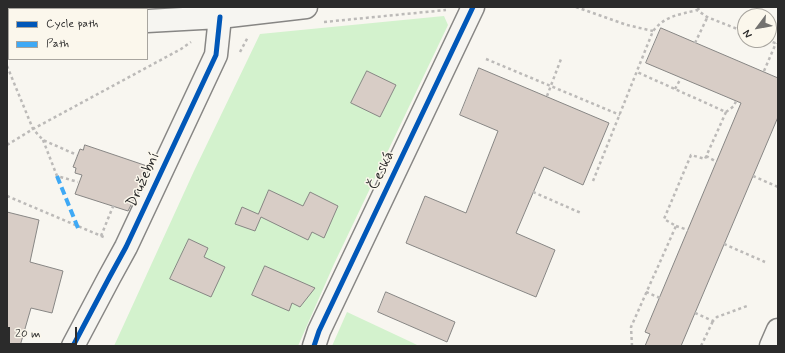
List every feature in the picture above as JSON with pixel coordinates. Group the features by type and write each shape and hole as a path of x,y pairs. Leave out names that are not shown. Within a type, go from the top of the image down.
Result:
{"street":[{"path":"148,22 220,17 306,7"},
{"name":"Česká","path":"314,346 319,331 473,7"},
{"name":"Družební","path":"73,346 126,248 216,55 220,17"},
{"path":"771,346 778,330"}],"path":[{"path":"576,7 627,25 653,31"},
{"path":"593,181 653,31 660,23 671,16 697,10 701,7"},
{"path":"322,22 449,10"},
{"path":"697,10 707,18 737,29"},
{"path":"695,43 707,18"},
{"path":"7,145 33,129 181,49 192,41"},
{"path":"764,72 775,48"},
{"path":"486,59 620,115"},
{"path":"547,96 561,59"},
{"path":"7,66 33,129 43,140 57,176 78,182"},
{"path":"637,72 726,112"},
{"path":"676,89 681,78"},
{"path":"688,230 676,226 664,219 691,155 705,159 726,112 734,106 736,101"},
{"path":"43,140 77,155"},
{"path":"706,156 718,162"},
{"path":"753,176 778,187"},
{"path":"534,192 581,213"},
{"path":"7,196 126,248"},
{"path":"101,236 114,204"},
{"path":"632,346 631,327 676,226"},
{"path":"724,244 765,262"},
{"path":"646,292 660,298"},
{"path":"701,346 713,321 717,317 747,306"},
{"path":"695,313 713,321"}],"green space":[{"path":"444,16 448,25 334,264 298,346 114,346 194,171 260,34"},
{"path":"347,312 411,342 419,346 332,346"}],"building":[{"path":"661,28 778,78 778,117 681,346 645,346 650,334 645,332 741,103 646,63"},
{"path":"479,68 609,123 583,185 544,167 516,233 555,250 536,297 406,243 425,196 466,213 498,131 460,115"},
{"path":"367,71 396,85 380,117 351,103"},
{"path":"85,145 150,167 128,211 75,194 82,175 75,173 76,168 73,167 80,149 83,150"},
{"path":"269,190 303,206 310,192 338,206 324,238 312,232 308,240 261,217 255,231 235,224 242,207 258,214"},
{"path":"7,212 39,220 30,262 63,271 52,313 31,308 20,346 7,346"},
{"path":"189,239 208,248 204,257 225,267 211,297 170,279"},
{"path":"265,266 315,288 300,307 292,303 289,311 252,295"},
{"path":"386,292 455,322 447,342 378,312"}],"marked path":[{"path":"57,176 78,228"}],"cycle path":[{"path":"314,346 319,331 473,7"},
{"path":"73,346 126,247 216,55 220,17"}]}
